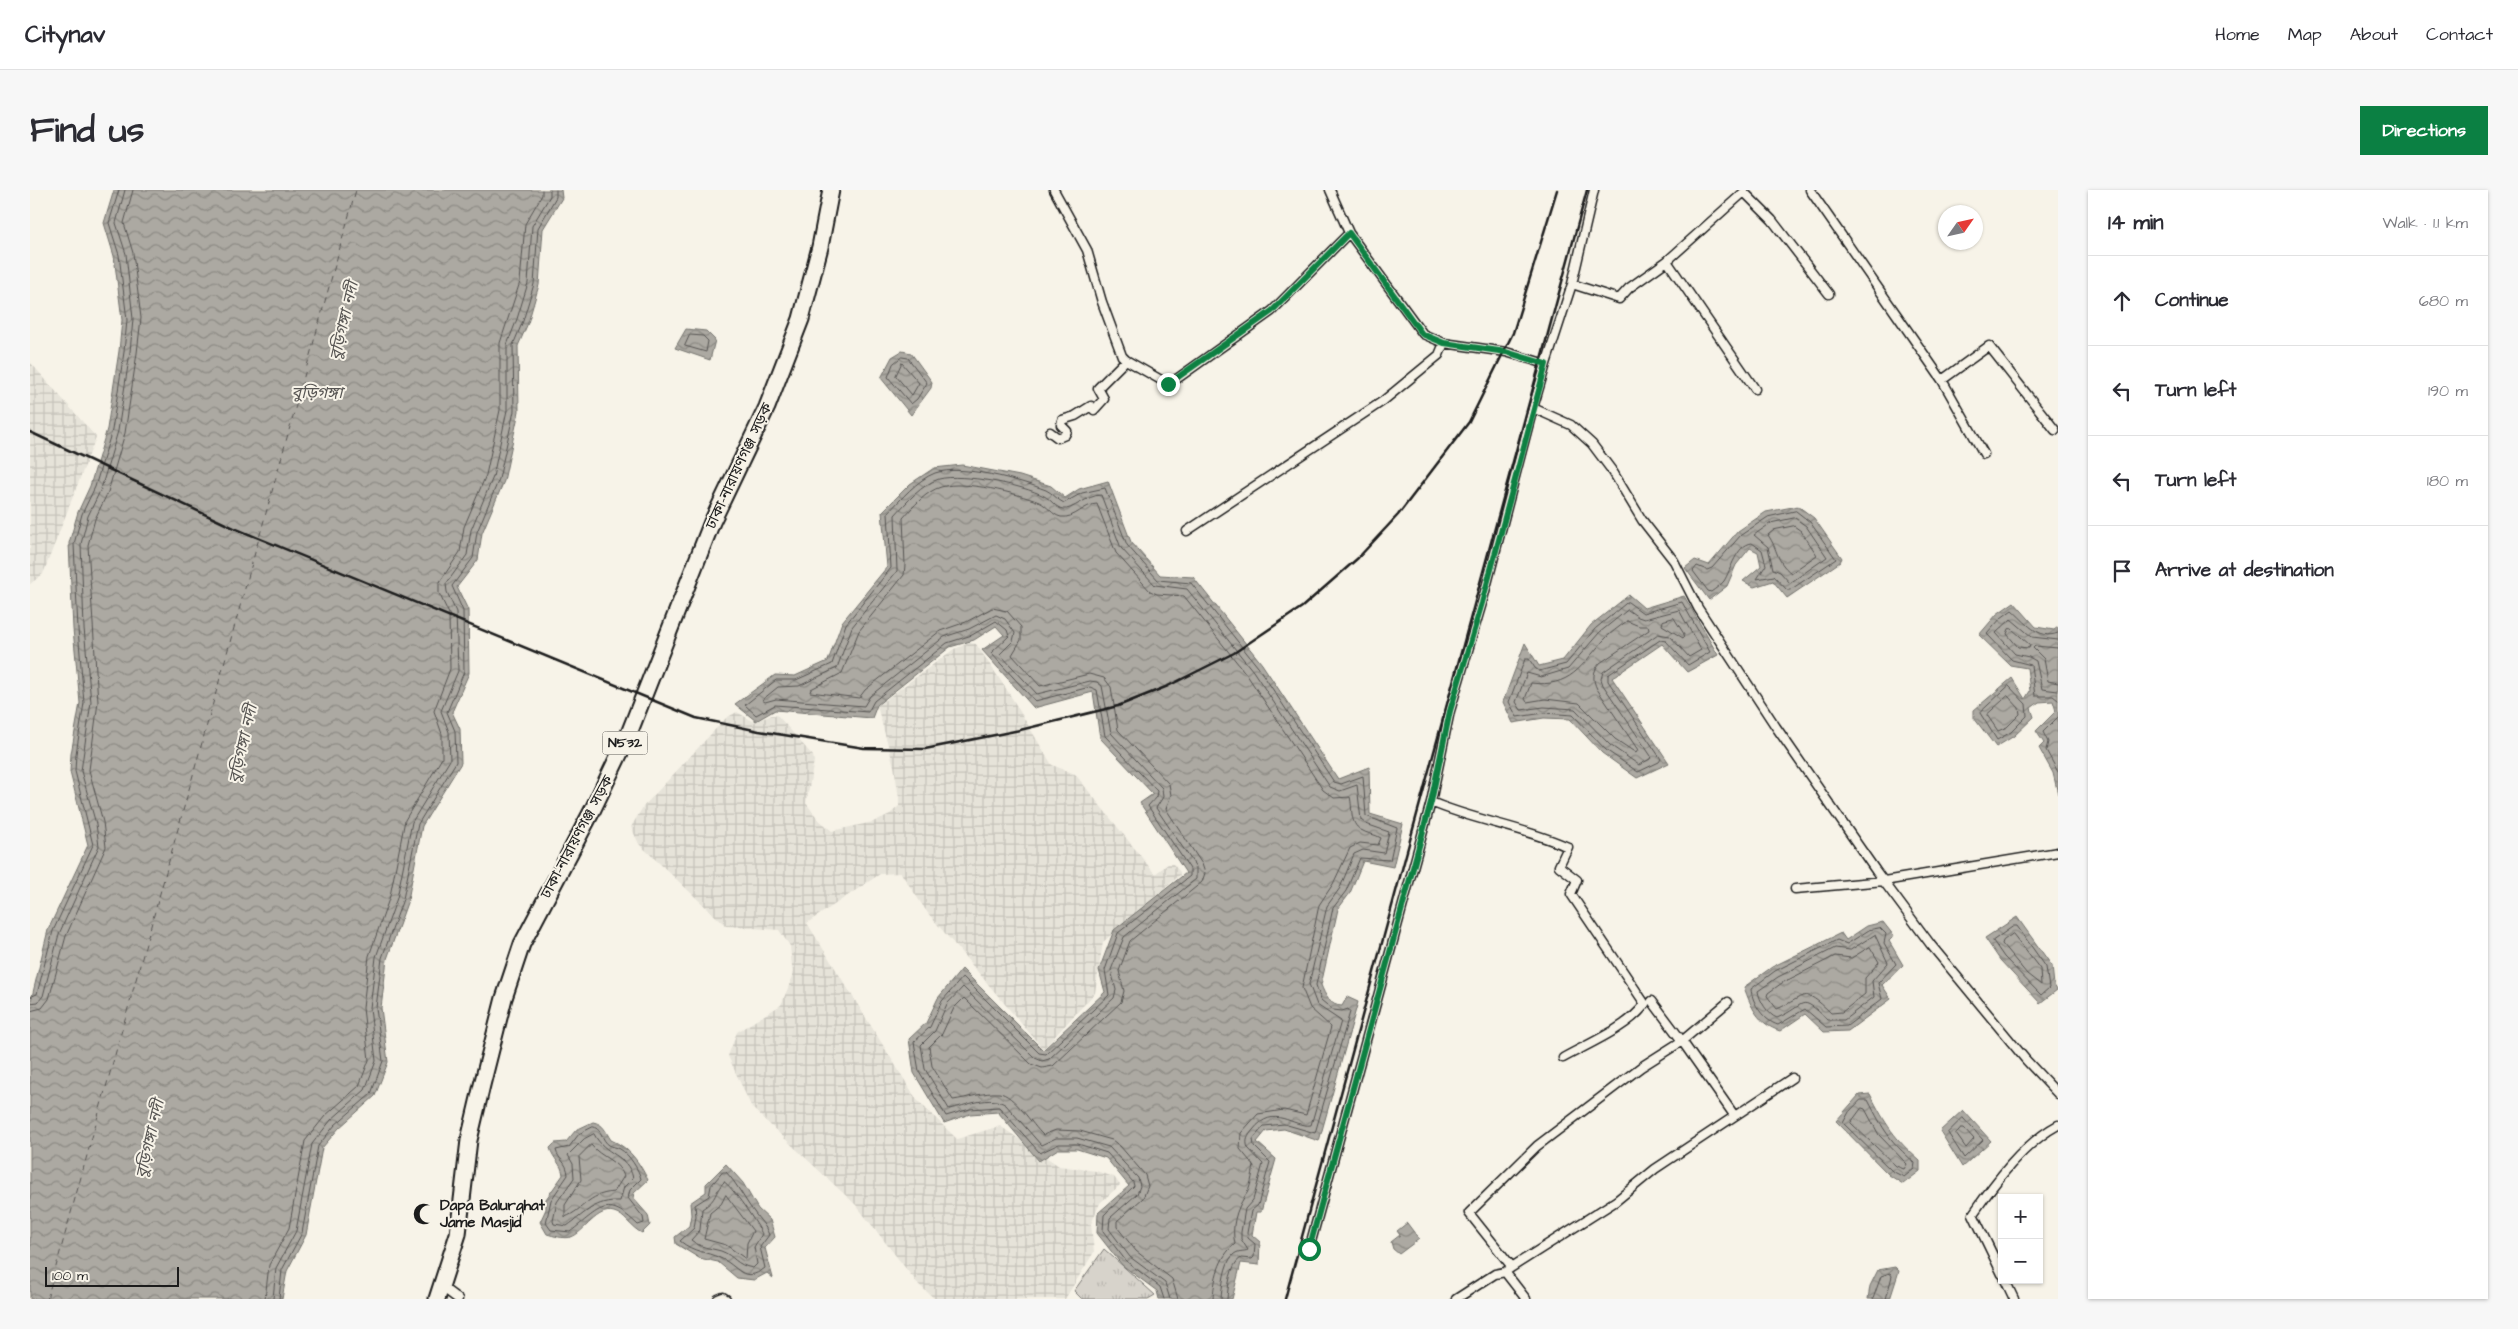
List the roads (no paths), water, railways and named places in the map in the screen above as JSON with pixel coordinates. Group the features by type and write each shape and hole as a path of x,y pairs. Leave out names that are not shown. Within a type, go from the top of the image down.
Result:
{"highway":[{"name":"ঢাকা-নারায়ণগঞ্জ সড়ক","path":"440,1293 458,1234 469,1140 504,998 522,944 592,811 628,736 712,522 767,407 800,319 820,247 831,190"}],"street":[{"path":"1054,190 1087,250 1102,302 1122,356 1168,384 1272,311 1349,233"},
{"path":"1330,190 1349,233 1422,334 1444,343 1506,352 1546,364"},
{"path":"1309,1249 1431,802 1450,711 1482,603 1546,364 1572,284 1594,190"},
{"path":"1810,190 1942,380 1984,454"},
{"path":"1572,284 1619,299 1629,288 1668,261 1745,191 1772,220 1829,294"},
{"path":"1668,261 1755,389"},
{"path":"1187,531 1383,401 1438,355 1444,343"},
{"path":"1942,380 1989,346 2055,430"},
{"path":"1050,432 1058,438 1065,435 1066,431 1061,425 1062,420 1075,416 1090,406 1094,410 1100,405 1104,399 1098,388 1126,360"},
{"path":"1534,408 1571,425 1597,451 1642,520 1674,561 1698,608 1776,727 1884,881 1937,953 2026,1060 2058,1094"},
{"path":"1431,802 1458,814 1518,830 1568,847 1559,866 1577,880 1571,894 1645,1004 1640,1011 1612,1031 1563,1058"},
{"path":"1795,889 1884,881 2058,852"},
{"path":"1652,1001 1734,1115"},
{"path":"1526,1299 1509,1270 1469,1213 1537,1146 1642,1067 1682,1041 1728,1002"},
{"path":"1456,1299 1495,1274 1509,1270 1616,1201 1655,1169 1792,1078"},
{"path":"1998,1266 1973,1214 1992,1187 2042,1133 2058,1125"},
{"path":"2007,1284 2014,1299"},
{"path":"440,1293 458,1299"},
{"path":"718,1299 722,1297 726,1299"}],"water":[{"name":"বুড়িগঙ্গা","path":"114,190 561,190 562,198 543,229 539,285 528,323 518,346 519,411 504,481 482,533 478,560 457,587 468,610 469,673 452,712 460,729 461,763 422,826 408,900 387,959 381,1008 388,1062 375,1096 339,1128 322,1148 306,1235 287,1271 282,1299 30,1299 30,1005 48,930 88,845 70,772 71,754 80,703 73,629 69,543 78,512 90,486 107,429 119,351 122,320 114,256 104,223"},
{"path":"686,329 706,331 715,340 710,360 675,348"},
{"path":"902,351 911,353 932,382 931,388 911,415 881,378 892,357"},
{"path":"962,465 1020,476 1051,486 1065,498 1079,489 1108,481 1131,542 1160,575 1193,577 1262,664 1338,779 1369,767 1370,814 1403,824 1393,867 1363,861 1350,893 1338,909 1321,985 1326,996 1338,1006 1342,1006 1347,997 1358,1002 1319,1141 1284,1129 1266,1131 1257,1142 1276,1159 1261,1212 1256,1212 1252,1235 1260,1242 1259,1265 1241,1263 1232,1299 1159,1299 1157,1291 1122,1265 1097,1233 1098,1213 1129,1186 1106,1158 1077,1149 1058,1149 1039,1161 998,1112 970,1114 944,1123 914,1073 909,1039 926,1023 938,998 962,969 1043,1050 1105,992 1099,970 1114,930 1186,873 1140,803 1153,794 1100,738 1093,692 1034,708 982,650 1004,635 996,626 974,640 950,647 877,705 872,718 775,710 756,721 735,704 775,675 795,676 828,661 842,622 887,567 882,512 910,484 934,468"},
{"path":"1798,506 1814,518 1842,558 1840,562 1787,598 1773,581 1754,587 1743,581 1761,566 1758,552 1750,548 1736,565 1727,586 1709,600 1685,568 1695,560 1709,565 1738,531 1766,512"},
{"path":"1629,595 1644,608 1684,596 1718,655 1687,672 1662,644 1612,678 1669,763 1637,778 1602,753 1570,719 1544,718 1513,723 1503,702 1525,643 1539,666 1563,660 1591,625"},
{"path":"2014,602 2036,627 2054,630 2058,627 2058,794 2053,773 2039,748 2044,743 2036,731 2056,711 2053,701 2039,702 2031,708 2034,717 2014,736 1996,747 1974,718 1974,710 2012,678 2025,699 2030,691 2027,668 2010,665 1979,635 1997,614"},
{"path":"2017,917 2052,966 2054,985 2057,990 2040,1003 2000,960 1985,938"},
{"path":"1883,922 1894,936 1889,941 1903,965 1882,985 1891,999 1848,1031 1824,1032 1805,1014 1780,1031 1766,1024 1756,1014 1744,987 1772,967 1841,933 1846,940 1867,926"},
{"path":"1870,1094 1891,1130 1920,1161 1920,1171 1903,1184 1889,1175 1836,1121 1859,1095"},
{"path":"1963,1110 1991,1141 1962,1167 1940,1131"},
{"path":"593,1122 602,1126 611,1140 629,1151 648,1180 634,1193 633,1198 648,1215 650,1225 642,1233 618,1214 608,1211 596,1217 576,1235 568,1238 547,1234 540,1222 546,1209 546,1199 563,1175 550,1148 555,1143 566,1142 576,1130"},
{"path":"726,1164 743,1183 758,1209 770,1220 775,1237 765,1248 773,1278 767,1273 754,1280 737,1278 718,1262 699,1258 676,1244 675,1237 689,1226 691,1215 690,1203 706,1192 706,1184"},
{"path":"1407,1223 1419,1239 1399,1254 1393,1249 1391,1242 1400,1235 1397,1231"},
{"path":"1895,1267 1899,1271 1890,1299 1868,1299 1870,1286 1878,1270"}],"railway":[{"path":"30,432 234,528 696,718 759,731 864,748 925,749 1020,730 1118,706 1168,686 1234,653 1302,607 1358,558 1398,515 1469,422 1513,333 1557,190"},
{"path":"1285,1299 1587,190"}],"place":[{"name":"Dapa Balurghat Jame Masjid","path":"424,1214"}],"water label":[{"name":"বুড়িগঙ্গা নদী","path":"344,321"},
{"name":"বুড়িগঙ্গা নদী","path":"243,744"},
{"name":"বুড়িগঙ্গা নদী","path":"150,1139"}]}
